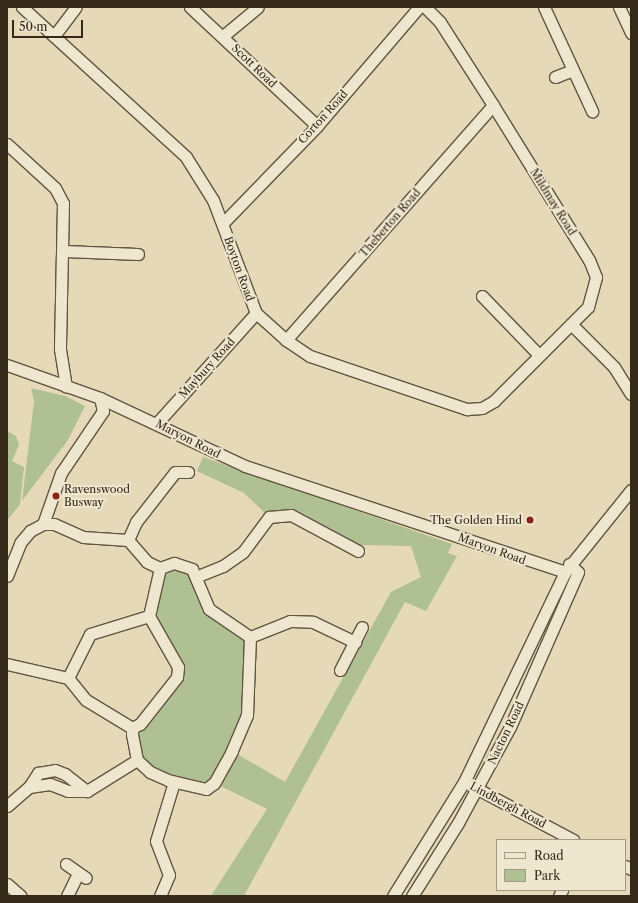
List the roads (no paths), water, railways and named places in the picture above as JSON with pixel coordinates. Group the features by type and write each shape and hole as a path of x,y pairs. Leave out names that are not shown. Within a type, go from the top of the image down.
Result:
{"street":[{"name":"Boyton Road","path":"22,7 186,157 201,177 223,223 256,313 286,340 310,356 468,409 482,408 494,401 571,324"},
{"path":"54,36 76,7"},
{"name":"Scott Road","path":"190,7 317,126"},
{"path":"222,36 258,7"},
{"name":"Corton Road","path":"223,223 317,126 419,7"},
{"name":"Mildmay Road","path":"425,7 440,22 589,260 596,277 588,307 571,324"},
{"path":"544,7 592,111"},
{"path":"619,7 631,33"},
{"path":"555,77 573,70"},
{"name":"Theberton Road","path":"286,340 493,105"},
{"path":"7,144 55,188 66,214 60,349 66,386"},
{"path":"64,251 138,254"},
{"path":"482,296 540,355"},
{"name":"Maybury Road","path":"157,423 256,313"},
{"path":"571,324 614,367 631,394"},
{"name":"Maryon Road","path":"7,365 100,398 157,423 245,466 567,568"},
{"path":"43,524 61,473 103,411 100,398"},
{"path":"128,540 136,522 175,472 188,472"},
{"name":"Nacton Road","path":"393,896 464,782 567,568 631,490"},
{"path":"198,576 223,566 243,552 269,517 291,515 358,551"},
{"path":"7,576 20,543 30,531 43,524 54,524 83,537 128,540 147,562 160,568 174,563 185,564 198,576 202,597 209,609 250,637"},
{"path":"132,728 140,724 177,677 178,667 149,616 160,568"},
{"name":"Nacton Road","path":"412,896 478,789 510,727 578,572 567,568"},
{"path":"68,678 90,634 149,616"},
{"path":"250,637 290,621 313,622 355,642"},
{"path":"340,670 362,627"},
{"path":"133,763 174,782 206,789 214,783 232,751 247,715 250,637"},
{"path":"7,664 68,678 86,700 132,728"},
{"path":"132,728 133,763"},
{"path":"29,787 50,784 68,791 87,790 133,763"},
{"path":"7,806 29,787 38,773 55,770 87,790"},
{"path":"160,896 169,875 156,841 174,782"},
{"name":"Lindbergh Road","path":"464,782 571,839"},
{"path":"66,864 82,875 67,896"},
{"path":"7,884 21,896"}],"place":[{"name":"Ravenswood Busway","path":"56,496"},
{"name":"The Golden Hind","path":"530,520"}]}
